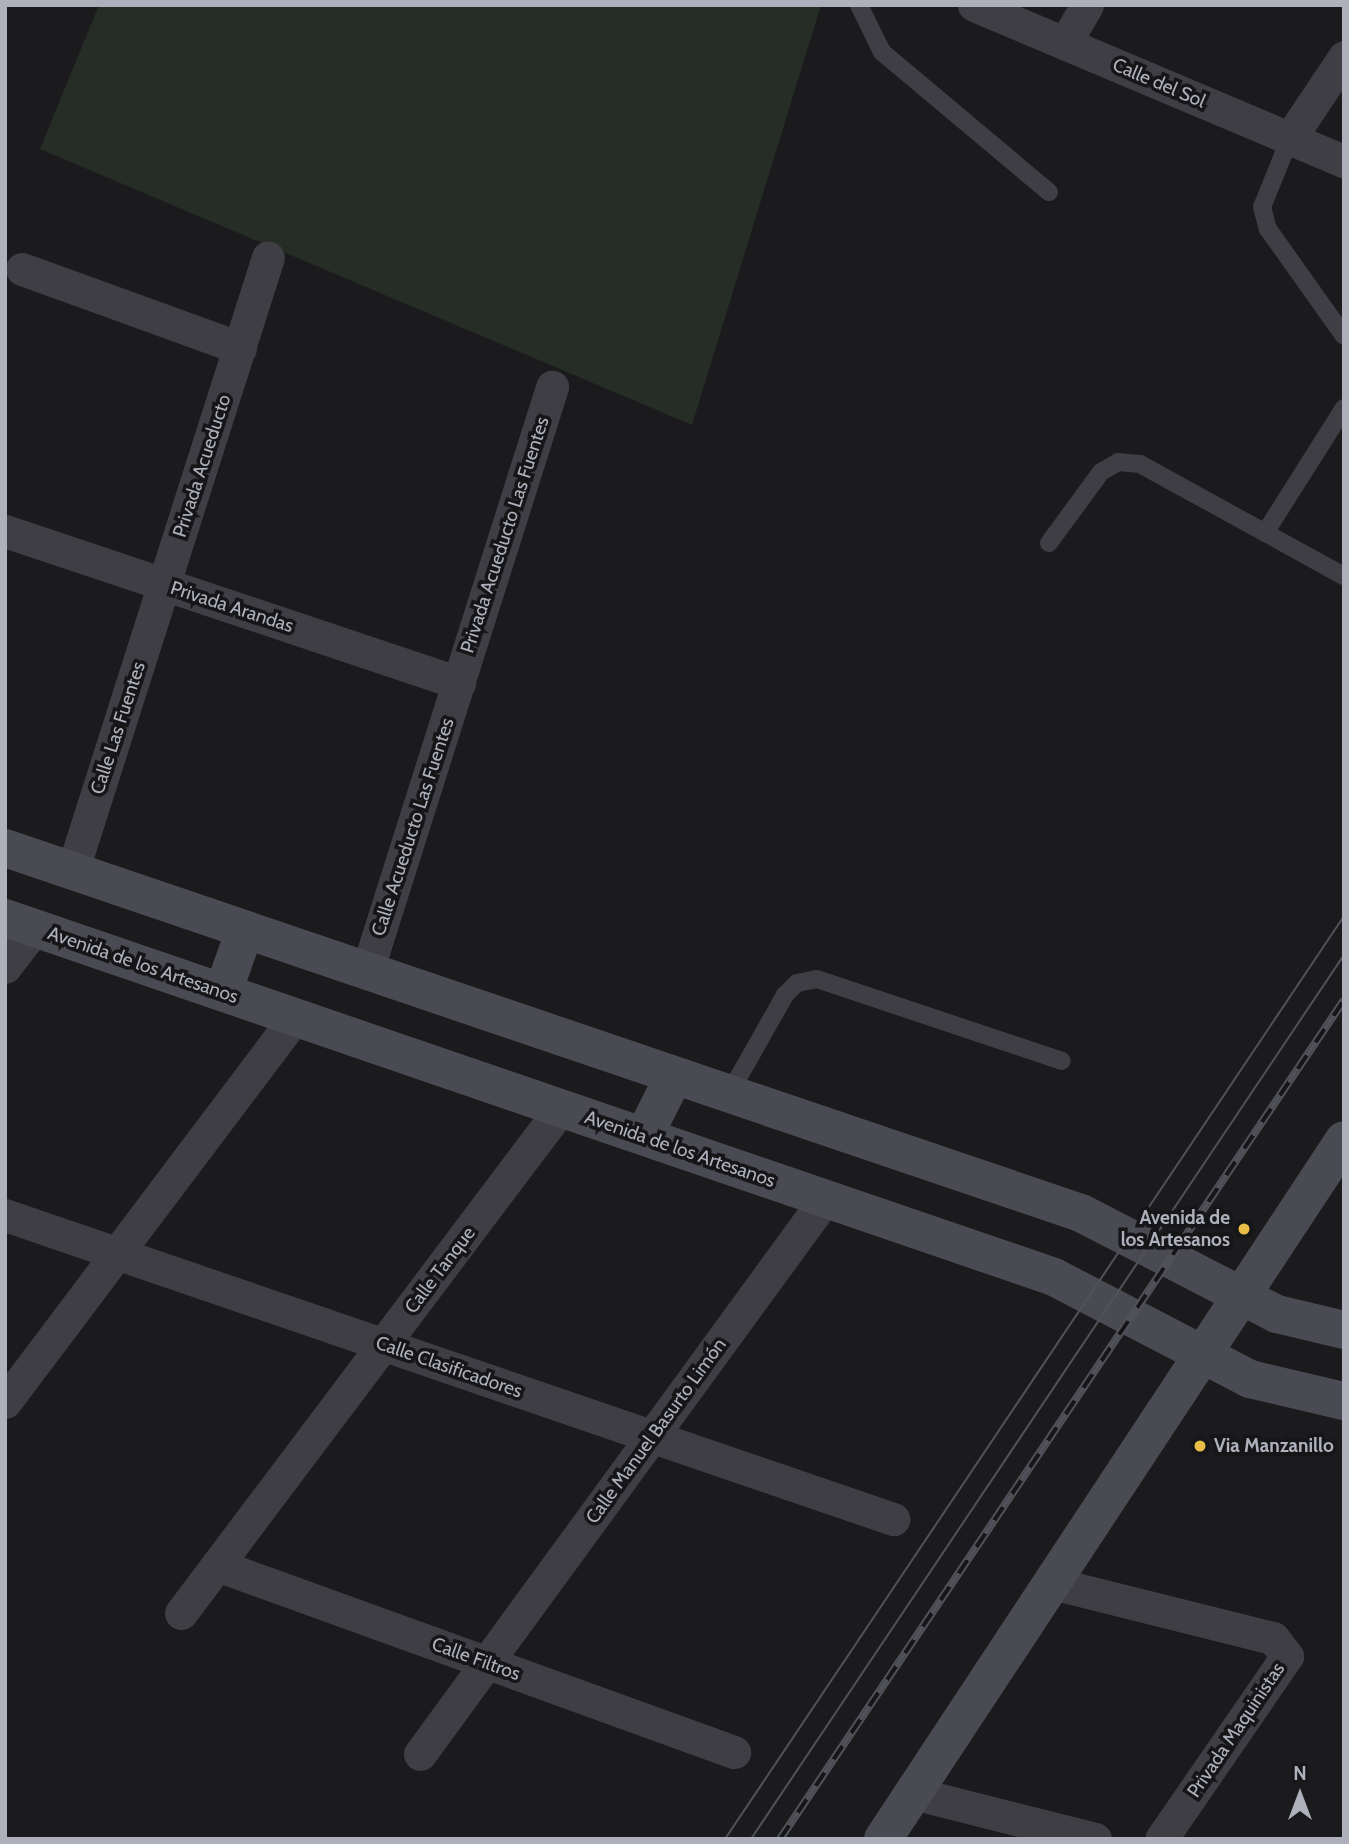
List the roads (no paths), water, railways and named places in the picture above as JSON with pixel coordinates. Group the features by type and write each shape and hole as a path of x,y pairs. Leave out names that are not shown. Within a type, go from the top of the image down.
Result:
{"street":[{"name":"Calle del Sol","path":"974,5 1344,161"},
{"path":"1065,43 1087,5"},
{"path":"1290,138 1344,57"},
{"name":"Privada Acueducto","path":"164,584 268,257"},
{"path":"22,269 240,348"},
{"name":"Privada Acueducto Las Fuentes","path":"459,683 552,387"},
{"name":"Privada Arandas","path":"5,531 459,683"},
{"name":"Calle Las Fuentes","path":"72,872 164,584"},
{"name":"Calle Acueducto Las Fuentes","path":"367,971 459,683"},
{"path":"5,848 1080,1213 1277,1314 1344,1330"},
{"path":"5,967 20,923"},
{"name":"Avenida de los Artesanos","path":"20,923 1054,1277 1250,1379 1344,1401"},
{"path":"223,992 244,930"},
{"path":"5,1402 295,1017"},
{"path":"644,1136 674,1076"},
{"name":"Calle Tanque","path":"181,1613 561,1108"},
{"path":"883,1839 1344,1140"},
{"name":"Calle Manuel Basurto Limón","path":"420,1754 825,1199"},
{"name":"Calle Clasificadores","path":"5,1215 893,1519"},
{"name":"Calle Filtros","path":"217,1565 734,1752"},
{"name":"Privada Maquinistas","path":"1052,1583 1273,1638 1287,1656 1161,1839"},
{"path":"913,1793 1095,1839"}],"lane":[{"path":"859,5 882,52 1049,192"},
{"path":"1290,138 1262,207 1268,229 1344,337"},
{"path":"1265,533 1344,408"},
{"path":"1049,543 1101,472 1118,462 1140,464 1344,576"},
{"path":"729,1094 785,995 797,983 817,979 1062,1061"}],"tram line":[{"path":"725,1839 1344,916"},
{"path":"751,1839 1344,955"}],"railway":[{"path":"780,1839 1344,1000"}],"place":[{"name":"Avenida de los Artesanos","path":"1244,1229"},
{"name":"Via Manzanillo","path":"1200,1446"}]}
